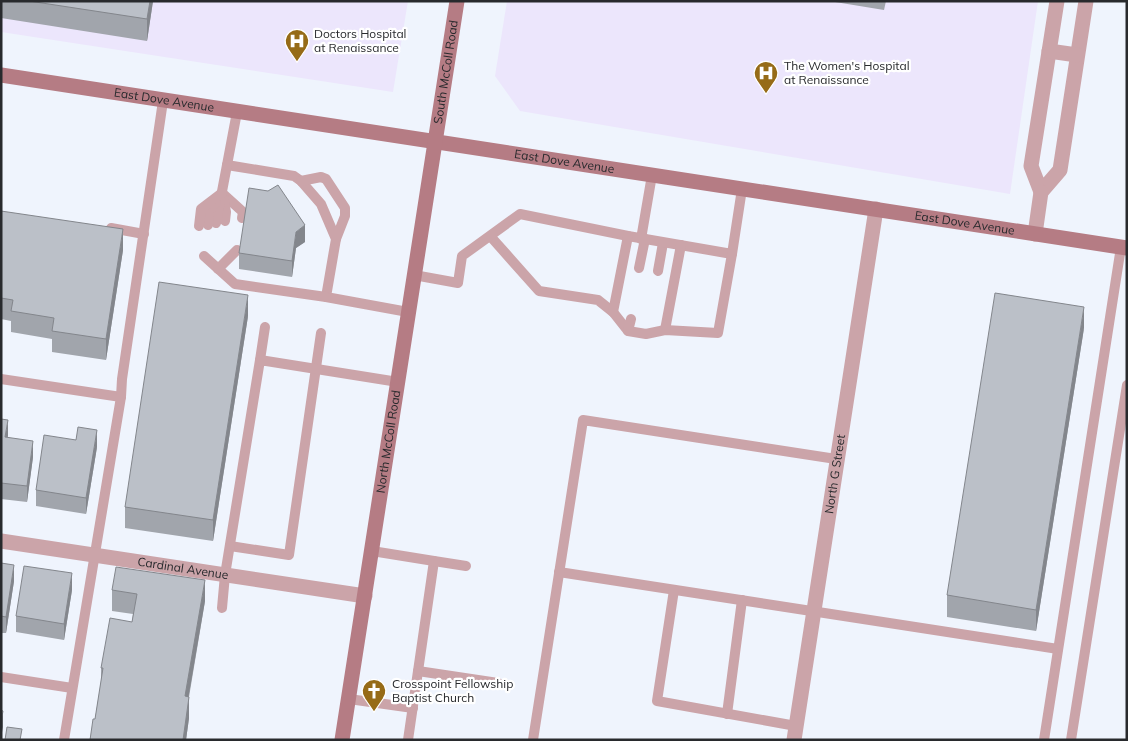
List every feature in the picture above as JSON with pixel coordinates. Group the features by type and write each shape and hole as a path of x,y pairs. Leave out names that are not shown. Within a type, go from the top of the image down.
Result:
{"main road":[{"name":"South McColl Road","path":"435,142 457,1"},
{"name":"East Dove Avenue","path":"1,75 1124,247"},
{"name":"North McColl Road","path":"342,740 435,142"}],"street":[{"path":"1035,234 1041,192 1031,166 1057,1"},
{"path":"1041,192 1060,170 1086,1"},
{"path":"1049,52 1078,56"},
{"name":"North G Street","path":"795,733 876,209"},
{"name":"Cardinal Avenue","path":"1,541 365,596"}],"lane":[{"path":"64,740 121,397 122,379 163,101"},
{"path":"221,222 222,193 237,112"},
{"path":"227,165 294,176 301,181 321,204 336,238"},
{"path":"639,268 652,175"},
{"path":"301,181 321,177 326,179 345,208 345,216 336,238 326,297"},
{"path":"491,237 539,291 598,300 613,312 628,331 646,334 665,330 718,333 742,189"},
{"path":"221,222 242,212 222,193"},
{"path":"221,222 201,209 222,193"},
{"path":"414,275 458,284 462,256 491,237 520,214 643,239 732,254"},
{"path":"96,226 144,234"},
{"path":"613,312 628,236"},
{"path":"658,271 663,242"},
{"path":"665,330 681,245"},
{"path":"1044,740 1124,247"},
{"path":"218,254 218,269"},
{"path":"218,254 218,269"},
{"path":"218,254 218,269 235,284 326,297 408,312"},
{"path":"628,331 631,319"},
{"path":"646,334 649,322"},
{"path":"222,608 225,575 265,327"},
{"path":"230,546 289,555 321,333"},
{"path":"260,360 398,382"},
{"path":"1,379 121,397"},
{"path":"1072,740 1127,385"},
{"path":"533,740 583,420 836,459"},
{"path":"372,552 466,566"},
{"path":"408,740 434,561"},
{"path":"559,572 1058,649"},
{"path":"674,590 656,701 727,714 795,733"},
{"path":"727,714 742,600"},
{"path":"418,671 498,683"},
{"path":"1,677 72,688"},
{"path":"348,699 413,708"}],"shaded area":[{"name":"Doctors Hospital at Renaissance","path":"1,1 408,1 393,92 1,32"},
{"name":"The Women's Hospital at Renaissance","path":"507,1 1038,1 1010,194 520,111 495,76"}],"building":[{"path":"29,1 150,1 147,19"},
{"path":"278,185 305,225 296,232 292,261 239,253 249,188 268,191"},
{"path":"1,211 123,229 106,339 52,331 54,318 11,311 13,300 1,298"},
{"path":"159,282 248,295 213,520 125,507"},
{"path":"995,293 1084,307 1036,610 947,595"},
{"path":"1,419 8,420 5,437 33,441 27,486 1,483"},
{"path":"78,427 97,430 86,498 36,490 44,435 76,440"},
{"path":"1,563 14,565 6,617 1,616"},
{"path":"24,566 72,573 64,624 16,616"},
{"path":"116,567 205,580 185,696 189,697 183,740 90,740 93,719 95,719 103,668 101,668 110,618 132,622 137,594 112,590"},
{"path":"7,727 22,729 20,740 5,740"}],"place":[{"name":"Doctors Hospital at Renaissance","path":"297,62"},
{"name":"The Women's Hospital at Renaissance","path":"766,94"},
{"name":"Crosspoint Fellowship Baptist Church","path":"374,712"}]}
